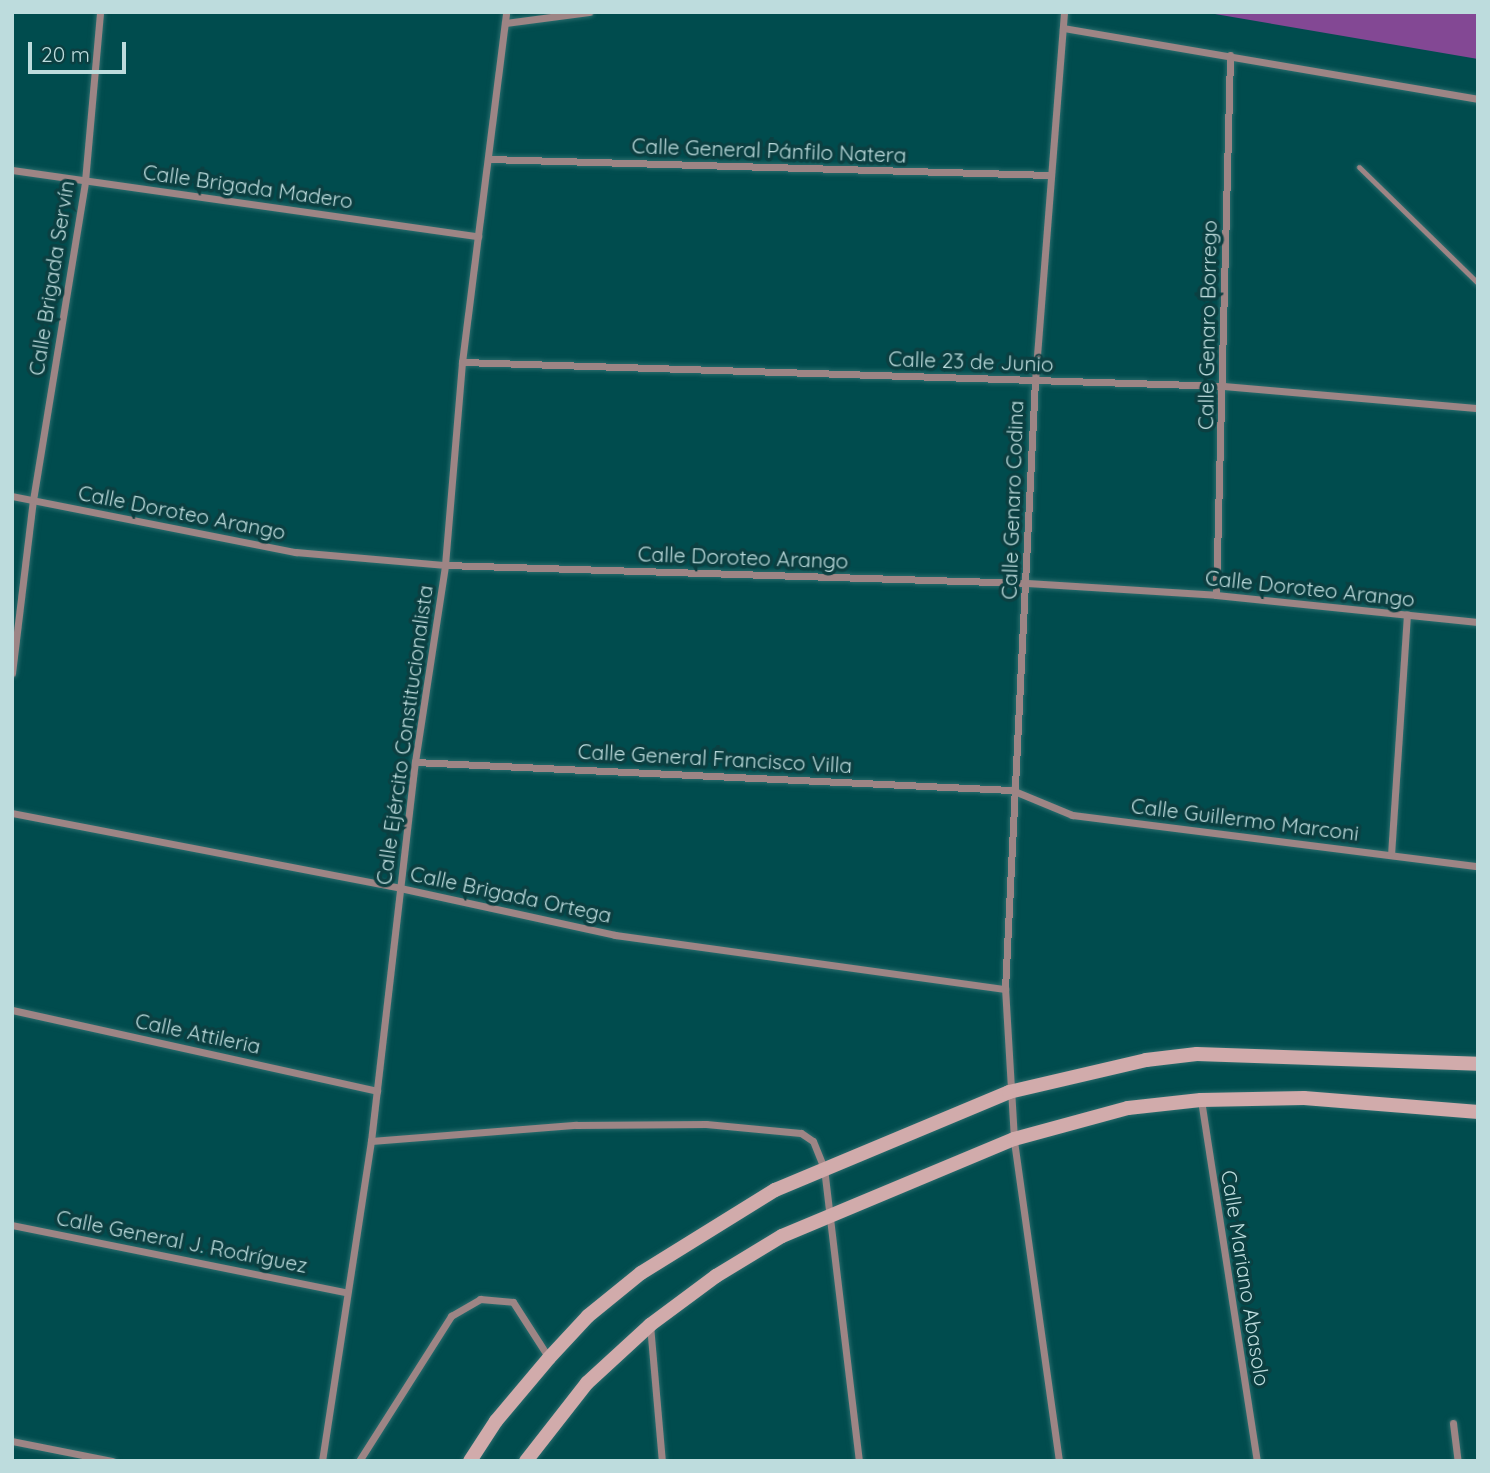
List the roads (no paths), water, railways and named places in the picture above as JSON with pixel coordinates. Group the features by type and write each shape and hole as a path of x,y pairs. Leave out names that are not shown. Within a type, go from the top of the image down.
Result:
{"main road":[{"path":"470,1461 496,1421 549,1358 589,1316 642,1273 718,1223 824,1168 1009,1092 1146,1060 1197,1054 1478,1064"},
{"path":"526,1461 587,1383 650,1325 716,1276 782,1236 1014,1139 1129,1108 1201,1100 1304,1098 1478,1112"}],"street":[{"name":"Calle Brigada Servín","path":"12,673 33,499 85,181 100,12"},
{"name":"Calle Ejército Constitucionalista","path":"322,1461 345,1292 372,1141 415,762 445,565 462,362 506,12"},
{"path":"505,23 589,12"},
{"name":"Calle Genaro Codina","path":"1059,1461 1014,1139 1009,1092 1005,989 1012,790 1027,583 1035,381 1049,175 1064,12"},
{"path":"1063,28 1478,99"},
{"name":"Calle Genaro Borrego","path":"1216,595 1224,386 1230,55"},
{"name":"Calle General Pánfilo Natera","path":"488,159 1049,175"},
{"name":"Calle Brigada Madero","path":"12,170 478,236"},
{"name":"Calle 23 de Junio","path":"462,362 1224,386 1478,408"},
{"name":"Calle Doroteo Arango","path":"12,496 296,552 445,565 1027,583 1216,595 1478,622"},
{"path":"1391,855 1407,615"},
{"name":"Calle General Francisco Villa","path":"415,762 1012,790"},
{"name":"Calle Guillermo Marconi","path":"1012,790 1072,815 1478,866"},
{"name":"Calle Brigada Ortega","path":"12,813 400,888 615,935 1005,989"},
{"name":"Calle Attileria","path":"12,1010 377,1091"},
{"name":"Calle Mariano Abasolo","path":"1201,1100 1257,1461"},
{"path":"372,1141 576,1125 706,1124 802,1133 813,1141 824,1168 859,1461"},
{"name":"Calle General J. Rodríguez","path":"12,1225 345,1292"},
{"path":"359,1461 451,1316 481,1299 513,1302 549,1358"},
{"path":"650,1325 662,1461"},
{"path":"1454,1423 1458,1461"},
{"path":"12,1441 112,1461"}],"lane":[{"path":"1359,167 1478,283"}]}
